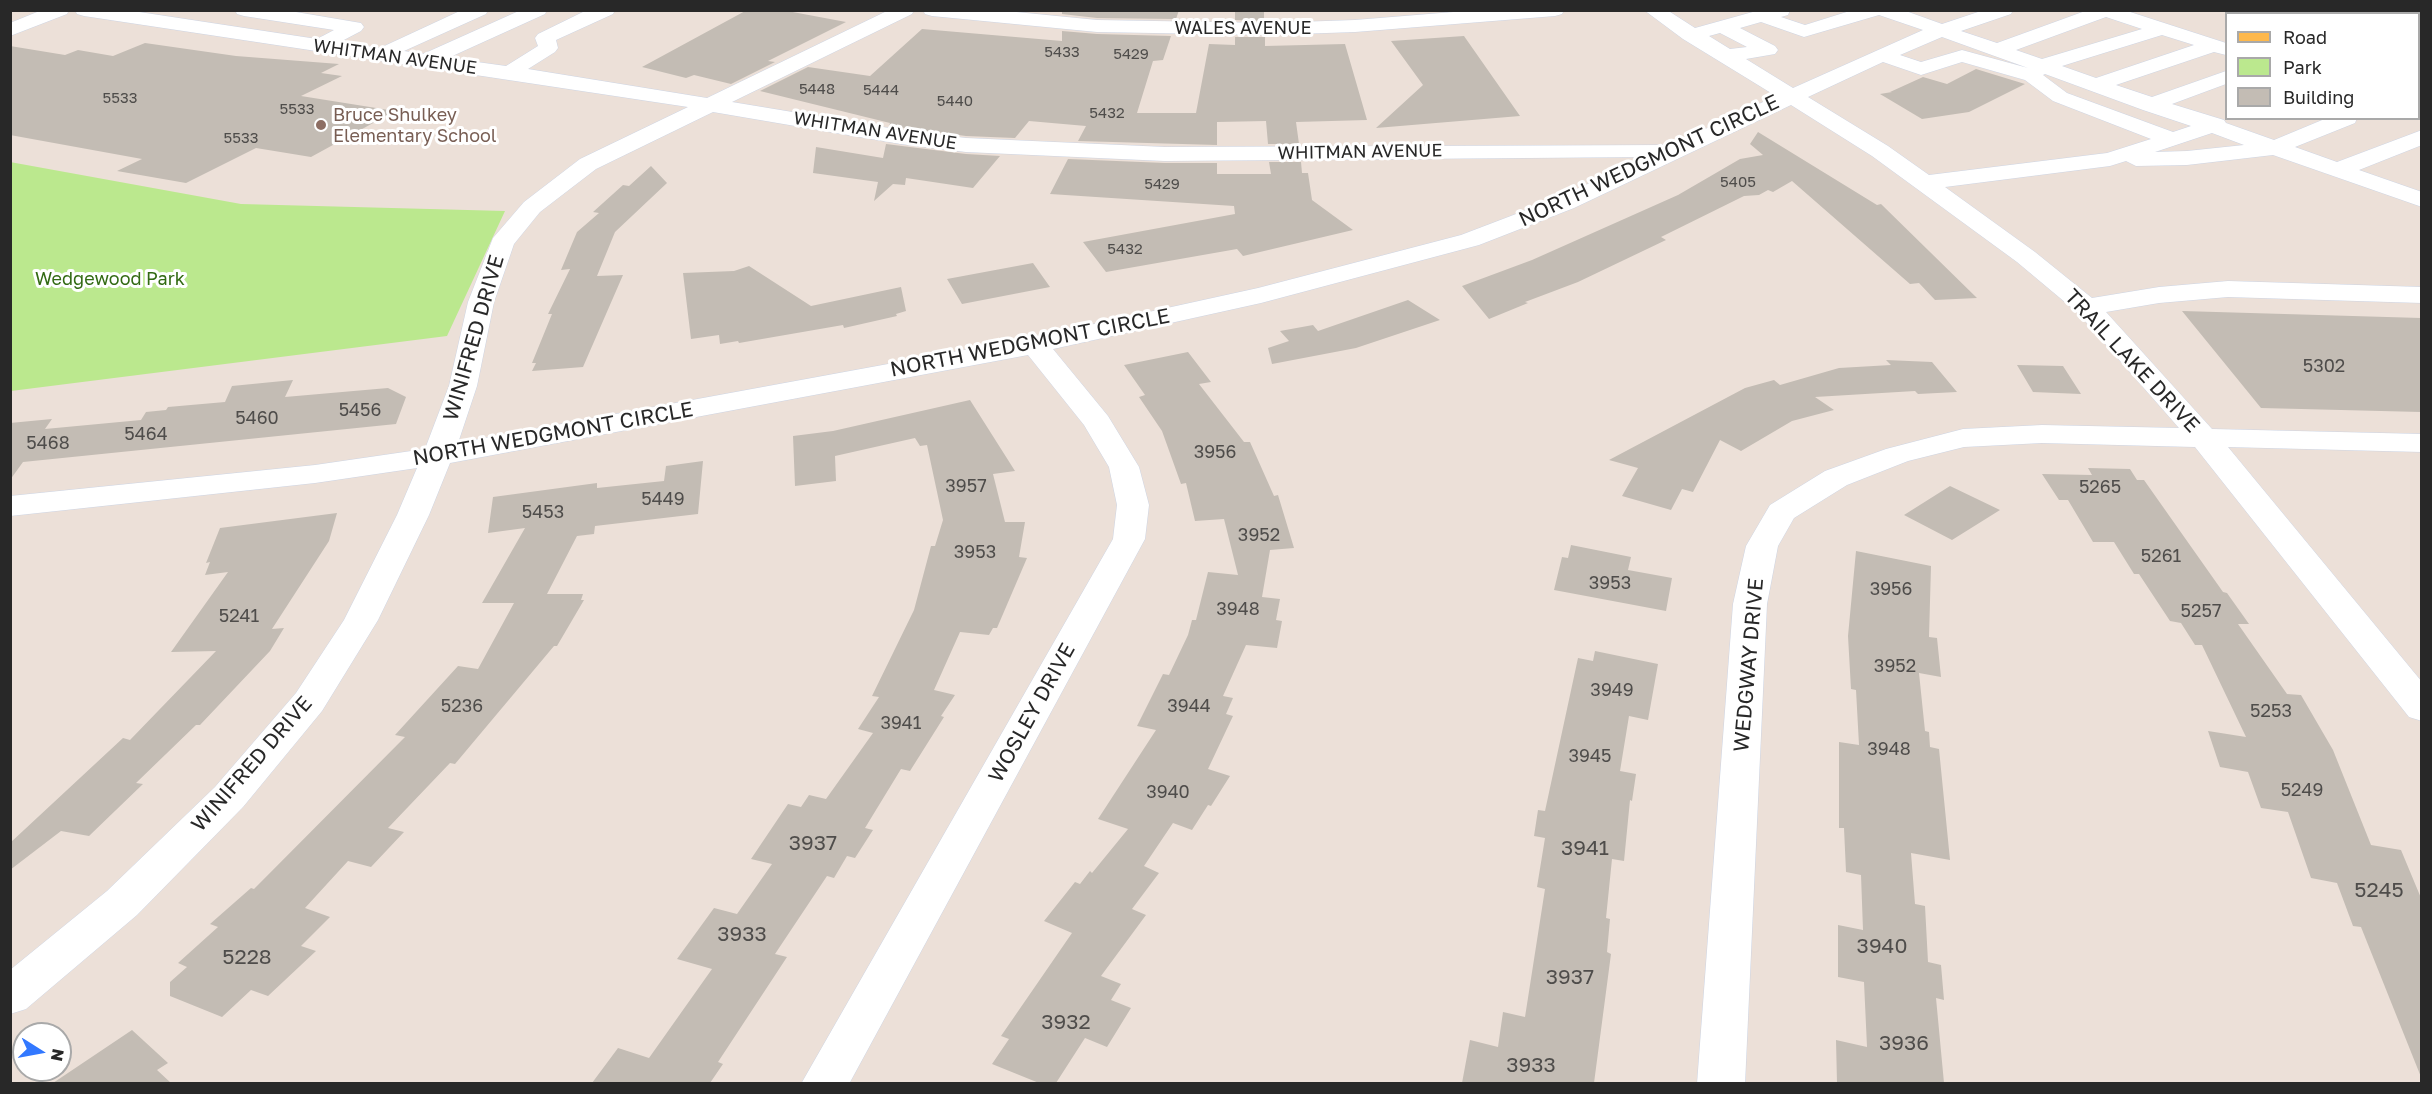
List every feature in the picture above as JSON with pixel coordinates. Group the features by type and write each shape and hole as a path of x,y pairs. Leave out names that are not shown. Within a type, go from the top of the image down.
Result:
{"street":[{"path":"10,30 60,10"},
{"name":"WHITMAN AVENUE","path":"84,10 711,104 901,137 966,145 1165,154 1674,150"},
{"path":"157,21 185,10"},
{"path":"244,10 354,27 318,46"},
{"path":"381,55 479,10"},
{"path":"401,76 488,31 538,10"},
{"path":"508,73 548,48 545,38 606,10"},
{"name":"WINIFRED DRIVE","path":"10,996 130,895 229,797 309,702 361,620 413,515 438,456 462,386 481,302 502,243 532,207 588,164 905,10"},
{"name":"WALES AVENUE","path":"932,10 1096,26 1268,29 1355,26 1555,10"},
{"name":"TRAIL LAKE DRIVE","path":"1653,10 1880,151 2026,257 2087,307 2204,438 2421,708"},
{"path":"1690,35 1782,10"},
{"path":"1761,16 1804,32 1875,10"},
{"path":"1884,10 1941,20 2037,71 2060,97 2169,138"},
{"name":"NORTH WEDGMONT CIRCLE","path":"10,506 315,474 438,456 1035,345 1261,295 1470,240 1566,203 1674,150 1882,55 1941,20 1971,21 2004,10"},
{"path":"1996,50 2104,11 2220,47"},
{"path":"1722,26 1768,50 1724,56"},
{"path":"2037,71 2161,29"},
{"path":"228,52 229,44 243,34"},
{"path":"2096,85 2220,47"},
{"path":"1882,55 1921,69 1962,56 2096,85 2151,105 2222,122 2274,148 2417,195"},
{"path":"2151,105 2225,76"},
{"path":"1924,183 2110,159 2187,158 2274,148 2342,120"},
{"path":"2110,159 2222,122"},
{"path":"2338,170 2421,137"},
{"path":"2087,307 2159,295 2228,289 2421,295"},
{"name":"WOSLEY DRIVE","path":"824,1083 1129,539 1133,505 1124,467 1097,422 1035,345"},
{"name":"WEDGWAY DRIVE","path":"1721,1083 1750,604 1762,546 1781,512 1836,478 1897,455 1963,438 2042,434 2421,443"}],"green space":[{"name":"Wedgewood Park","path":"10,162 241,204 505,211 447,336 11,391"}],"building":[{"path":"747,10 782,10 846,22 768,61 775,62 731,84 694,75 686,78 642,67"},
{"path":"1062,10 1179,10 1176,19 1097,18 1062,14"},
{"path":"1235,10 1264,10 1264,21 1235,20"},
{"path":"922,29 1062,41 1062,31 1171,36 1163,60 1153,61 1137,113 1196,113 1209,44 1235,45 1235,37 1265,37 1265,46 1345,44 1367,120 1296,122 1299,144 1268,144 1266,121 1217,122 1217,145 1078,141 1086,126 1029,121 1015,138 966,136 889,126 890,123 760,91 808,67 870,76"},
{"path":"1464,36 1520,116 1376,128 1423,85 1391,41"},
{"path":"145,43 236,56 339,64 321,73 342,76 301,96 395,111 311,157 256,148 186,183 117,171 142,159 10,135 10,46 65,55 78,50 113,56"},
{"path":"1976,69 2025,84 1969,112 1922,119 1880,94 1892,92 1890,92 1923,77 1947,84"},
{"path":"1758,132 1877,205 1881,204 1977,298 1935,300 1919,283 1910,284 1792,181 1773,192 1768,190 1759,195 1744,196 1661,237 1666,240 1578,282 1525,302 1528,303 1489,319 1462,286 1532,260 1678,195 1740,159 1763,155 1750,144"},
{"path":"886,144 1000,156 973,188 906,178 905,185 893,184 874,201 878,182 813,173 816,147 883,158"},
{"path":"1068,159 1217,163 1217,174 1271,174 1269,162 1301,162 1302,173 1308,173 1312,200 1353,230 1243,256 1237,249 1106,272 1083,242 1235,214 1234,206 1050,194"},
{"path":"651,166 667,183 615,232 597,276 623,275 583,367 532,371 536,363 532,363 552,314 548,314 570,269 561,270 577,232 599,213 593,212 623,185 629,186"},
{"path":"1033,263 1050,287 962,304 947,279"},
{"path":"749,266 811,306 901,287 906,311 896,314 897,316 844,328 843,325 739,343 738,341 720,344 719,335 691,339 683,273 734,271"},
{"path":"1408,300 1440,320 1356,348 1272,364 1268,348 1289,341 1280,331 1313,325 1318,331"},
{"path":"2182,311 2421,318 2421,412 2261,408"},
{"path":"1188,352 1211,382 1199,384 1244,442 1250,442 1274,496 1278,495 1294,548 1270,550 1262,597 1280,599 1276,620 1282,621 1277,648 1246,645 1223,696 1233,698 1226,714 1233,716 1208,769 1230,776 1192,830 1173,823 1144,866 1159,873 1132,909 1146,915 1101,976 1121,984 1111,1000 1131,1008 1107,1047 1085,1038 1056,1083 1039,1083 992,1064 1009,1039 1001,1036 1072,933 1044,921 1075,882 1080,884 1090,871 1092,873 1128,829 1098,819 1156,730 1137,726 1163,674 1169,675 1188,635 1192,620 1196,620 1208,572 1238,575 1224,519 1195,521 1186,483 1181,484 1162,431 1139,397 1145,395 1124,365"},
{"path":"1886,360 1932,362 1957,392 1918,394 1915,391 1815,397 1834,410 1792,421 1741,451 1720,440 1693,492 1682,489 1671,510 1622,496 1638,468 1609,460 1745,388 1774,380 1780,385 1839,368 1891,365"},
{"path":"2017,365 2063,366 2081,394 2033,392"},
{"path":"293,380 285,397 388,388 406,397 396,424 23,462 10,480 10,423 52,419 45,429 141,420 146,412 166,410 168,407 225,402 232,386"},
{"path":"970,400 1015,471 993,474 1005,522 1025,522 1019,557 1027,558 997,628 993,628 989,635 960,632 934,690 955,695 941,716 944,717 910,771 901,769 865,828 873,830 855,858 847,856 834,878 827,876 775,954 787,957 718,1062 723,1064 710,1083 592,1083 618,1048 649,1058 712,969 677,959 714,908 737,914 772,864 751,859 788,804 801,807 809,795 826,799 873,733 858,729 879,697 872,696 914,610 931,546 935,546 943,520 927,445 920,446 915,438 835,456 836,481 795,486 793,436 833,431"},
{"path":"703,461 698,514 595,526 594,534 577,536 547,594 583,594 581,600 584,600 557,646 554,646 455,764 450,763 388,828 404,832 371,867 348,861 305,908 330,917 301,946 316,951 268,996 251,990 222,1017 170,996 170,982 187,967 178,963 218,927 210,924 251,888 254,889 405,737 395,735 458,666 478,669 514,603 482,603 525,528 488,533 493,497 597,483 597,488 664,481 666,466"},
{"path":"2088,468 2130,469 2137,480 2144,480 2223,592 2227,593 2249,624 2238,624 2287,694 2301,695 2333,750 2371,845 2401,850 2421,898 2421,1077 2361,927 2353,926 2337,883 2311,878 2288,812 2261,808 2248,772 2220,767 2208,731 2246,737 2202,645 2195,645 2181,623 2170,621 2139,574 2134,574 2114,542 2093,542 2068,500 2059,500 2042,474 2092,475"},
{"path":"1950,486 2000,510 1952,540 1904,515"},
{"path":"337,513 329,541 272,629 284,628 270,651 200,725 196,725 136,783 143,784 89,836 61,831 10,870 10,843 123,738 130,740 216,651 171,652 228,572 205,575 210,562 206,563 220,528"},
{"path":"1571,545 1631,557 1628,570 1672,578 1666,611 1554,590 1562,557 1568,558"},
{"path":"1856,551 1931,566 1929,637 1937,638 1941,677 1919,673 1925,731 1929,732 1930,747 1939,749 1950,860 1911,853 1915,904 1925,906 1928,962 1941,965 1944,1000 1936,998 1944,1083 1837,1083 1836,1040 1867,1047 1864,982 1838,977 1838,925 1863,930 1861,875 1846,872 1844,828 1839,828 1839,742 1859,745 1856,690 1851,689 1848,636"},
{"path":"1595,651 1658,664 1648,720 1629,716 1620,771 1636,774 1632,801 1630,800 1624,861 1612,859 1606,918 1610,919 1607,952 1611,954 1594,1083 1462,1083 1470,1040 1498,1047 1503,1012 1525,1017 1545,889 1537,887 1545,838 1534,836 1538,810 1545,811 1578,658 1593,661"},
{"path":"132,1030 168,1063 157,1070 171,1083 53,1083 72,1082 72,1070"}],"place":[{"name":"Bruce Shulkey Elementary School","path":"321,125"}]}
